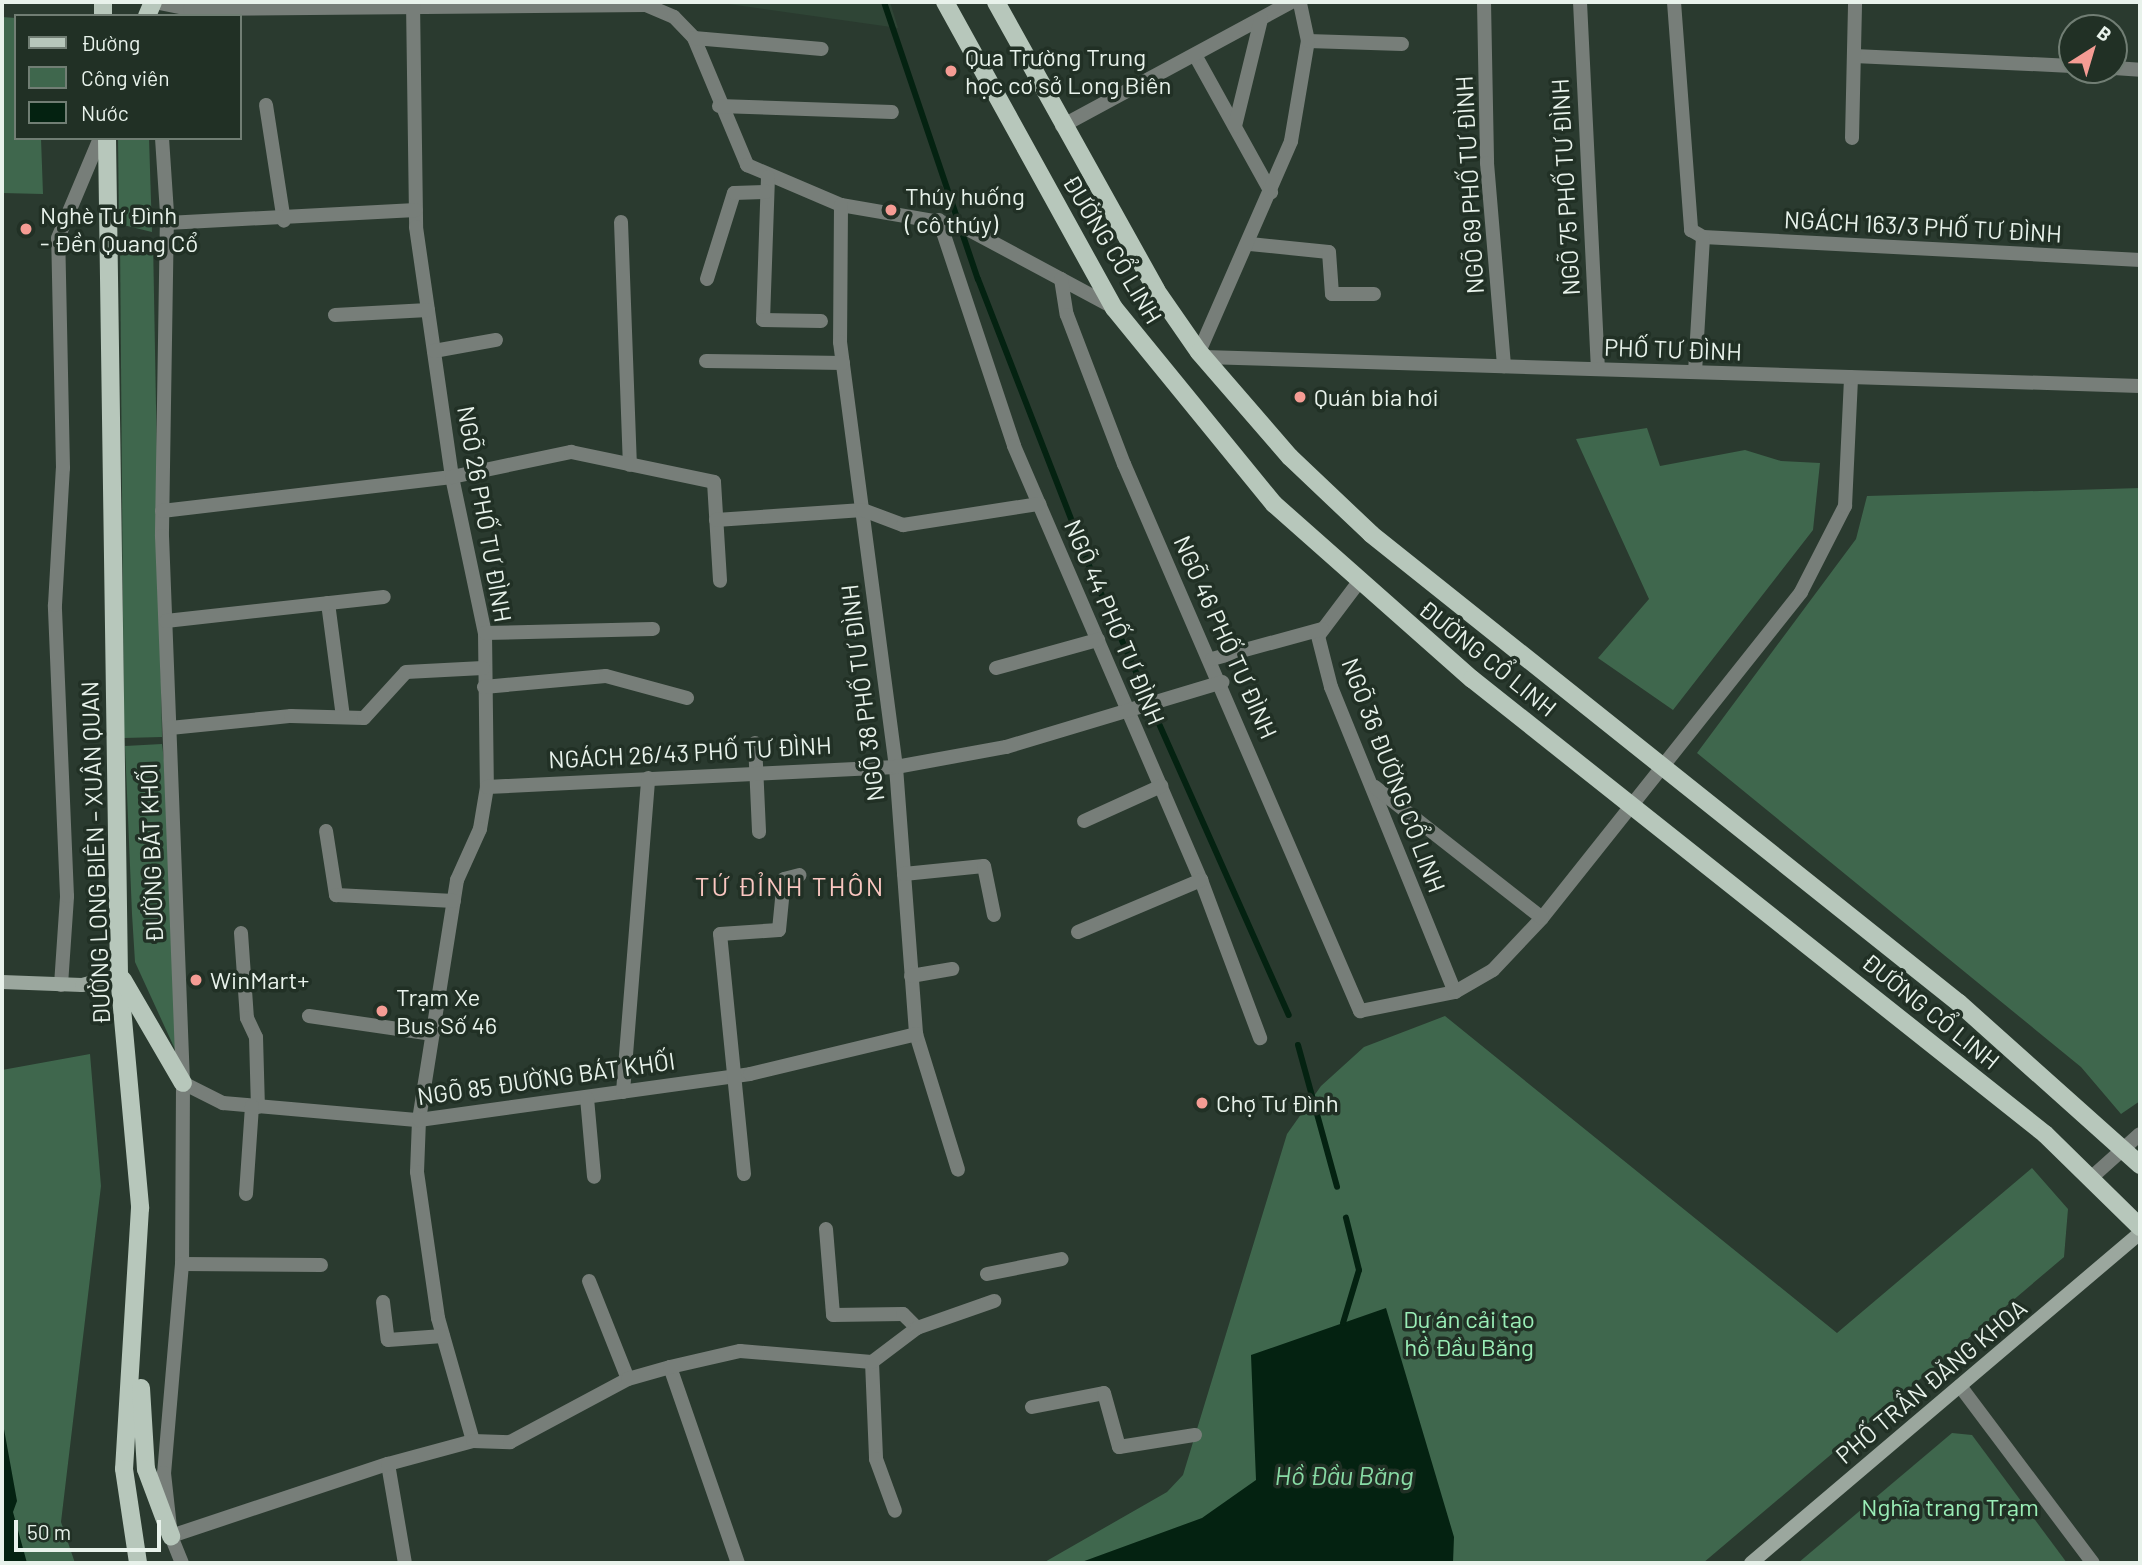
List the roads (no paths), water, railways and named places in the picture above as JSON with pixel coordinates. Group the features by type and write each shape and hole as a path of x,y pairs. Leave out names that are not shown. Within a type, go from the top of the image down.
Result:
{"main road":[{"name":"ĐƯỜNG CỔ LINH","path":"945,2 1115,308 1273,504 1358,583 2092,1177 2140,1227"},
{"name":"ĐƯỜNG CỔ LINH","path":"1000,3 1062,126 1156,290 1201,355 1290,457 1371,534 1959,1003 2125,1147 2140,1165"},
{"name":"ĐƯỜNG LONG BIÊN – XUÂN QUAN","path":"107,140 120,975 140,1208 137,1339 124,1469 138,1563"},
{"path":"120,975 183,1083"},
{"path":"137,1339 146,1469 171,1536"}],"street":[{"path":"153,2 264,5 413,2 646,5 674,17 694,38 734,146 747,165 768,177 841,205 962,226 1115,308"},
{"name":"NGÕ 26 PHỐ TƯ ĐÌNH","path":"413,2 416,211 452,477 485,633 483,668 487,787 480,829 454,901 419,1120 417,1172 443,1336 473,1441"},
{"path":"1062,126 1291,2"},
{"path":"1201,355 1250,244 1291,141 1308,41 1300,2"},
{"name":"NGÕ 69 PHỐ TƯ ĐÌNH","path":"1484,2 1487,163 1504,366"},
{"name":"NGÕ 75 PHỐ TƯ ĐÌNH","path":"1580,2 1598,369"},
{"path":"1674,2 1691,230 1703,237 1695,372"},
{"path":"1852,138 1855,2"},
{"path":"1234,126 1261,19"},
{"path":"694,38 822,49"},
{"path":"1308,41 1402,44"},
{"path":"1195,55 1271,192"},
{"path":"1854,56 2058,65"},
{"path":"265,105 284,220"},
{"path":"719,106 892,112"},
{"path":"61,985 67,897 55,605 63,468 58,238 99,140"},
{"name":"ĐƯỜNG BÁT KHỐI","path":"162,140 167,223 162,510 183,1083 181,1264 166,1408 171,1536 182,1563"},
{"path":"768,177 764,320 821,321"},
{"path":"707,279 734,193 767,192"},
{"name":"NGÕ 38 PHỐ TƯ ĐÌNH","path":"841,205 843,362 896,766 916,1034 958,1170"},
{"path":"167,223 284,220 416,211"},
{"name":"NGÕ 44 PHỐ TƯ ĐÌNH","path":"942,221 1039,504 1098,640 1134,709 1161,786 1201,880 1260,1038"},
{"path":"621,222 630,464"},
{"name":"NGÁCH 163/3 PHỐ TƯ ĐÌNH","path":"1703,237 2140,260"},
{"path":"1250,244 1329,252 1332,294 1374,294"},
{"name":"NGÕ 46 PHỐ TƯ ĐÌNH","path":"1061,279 1067,315 1124,464 1222,682 1360,1011 1455,992"},
{"path":"335,315 428,310"},
{"path":"434,351 496,340"},
{"name":"PHỐ TƯ ĐÌNH","path":"1201,355 2140,386"},
{"path":"706,361 843,362"},
{"path":"1455,992 1493,970 1542,918 1801,592 1832,542 1849,488 1850,377"},
{"path":"162,510 452,477 571,452 714,482 720,581"},
{"path":"716,520 863,510 903,525 1039,504"},
{"path":"1212,659 1322,629 1358,583"},
{"path":"166,621 384,597"},
{"path":"328,603 343,717"},
{"path":"485,633 653,629"},
{"name":"NGÕ 36 ĐƯỜNG CỔ LINH","path":"1322,629 1318,636 1331,687 1374,787 1455,992"},
{"path":"996,668 1098,640"},
{"path":"170,728 363,718 406,672 483,668"},
{"path":"484,687 606,676 687,698"},
{"name":"NGÁCH 26/43 PHỐ TƯ ĐÌNH","path":"487,787 896,766 1006,747 1222,682"},
{"path":"755,743 759,832"},
{"path":"622,1092 648,778"},
{"path":"1084,821 1161,786"},
{"path":"1374,787 1542,918"},
{"path":"326,831 336,895 454,901"},
{"path":"904,874 984,866 994,915"},
{"path":"744,1174 720,934 779,930 784,879 800,875"},
{"path":"1077,932 1201,880"},
{"path":"241,933 247,1018 256,1037 255,1107 246,1194"},
{"path":"911,976 952,969"},
{"path":"2,982 61,985 120,975"},
{"path":"309,1016 433,1034"},
{"name":"NGÕ 85 ĐƯỜNG BÁT KHỐI","path":"183,1083 223,1103 419,1120 733,1076 916,1034"},
{"path":"587,1098 594,1177"},
{"path":"2092,1177 2140,1134"},
{"path":"826,1229 833,1315 904,1314 917,1328"},
{"name":"PHỐ TRẦN ĐĂNG KHOA","path":"1751,1563 2140,1233"},
{"path":"987,1274 1062,1259"},
{"path":"181,1264 321,1265"},
{"path":"589,1281 628,1379"},
{"path":"171,1536 388,1464 473,1441 510,1442 628,1379 670,1367 740,1351 872,1362 917,1328 994,1301"},
{"path":"383,1302 388,1340 443,1336"},
{"path":"872,1362 876,1459 895,1511"},
{"path":"670,1367 738,1563"},
{"path":"1960,1386 2094,1563"},
{"path":"1032,1408 1104,1393 1119,1447 1195,1435"},
{"path":"388,1464 405,1563"}],"water":[{"name":"Hồ Đầu Băng","path":"1386,1308 1454,1537 1453,1563 1079,1563 1202,1518 1256,1480 1251,1355"},
{"path":"2,1418 17,1501 13,1512 27,1563 2,1563"}],"waterway":[{"path":"884,2 978,279 1091,571 1289,1015"},
{"path":"1298,1045 1337,1187"},
{"path":"1343,1323 1359,1270 1346,1218"}],"place":[{"name":"Qua Trường Trung học cơ sở Long Biên","path":"951,71"},
{"name":"Thúy huống ( cô thúy)","path":"891,210"},
{"name":"Nghè Tư Đình - Đền Quang Cổ","path":"26,229"},
{"name":"Quán bia hơi","path":"1300,397"},
{"name":"WinMart+","path":"196,980"},
{"name":"Trạm Xe Bus Số 46","path":"382,1011"},
{"name":"Chợ Tư Đình","path":"1202,1103"}],"district":[{"name":"TỨ ĐỈNH THÔN","path":"790,886"}],"park label":[{"name":"Dự án cải tạo hồ Đầu Băng","path":"1469,1333"},
{"name":"Nghĩa trang Trạm","path":"1950,1507"}]}
